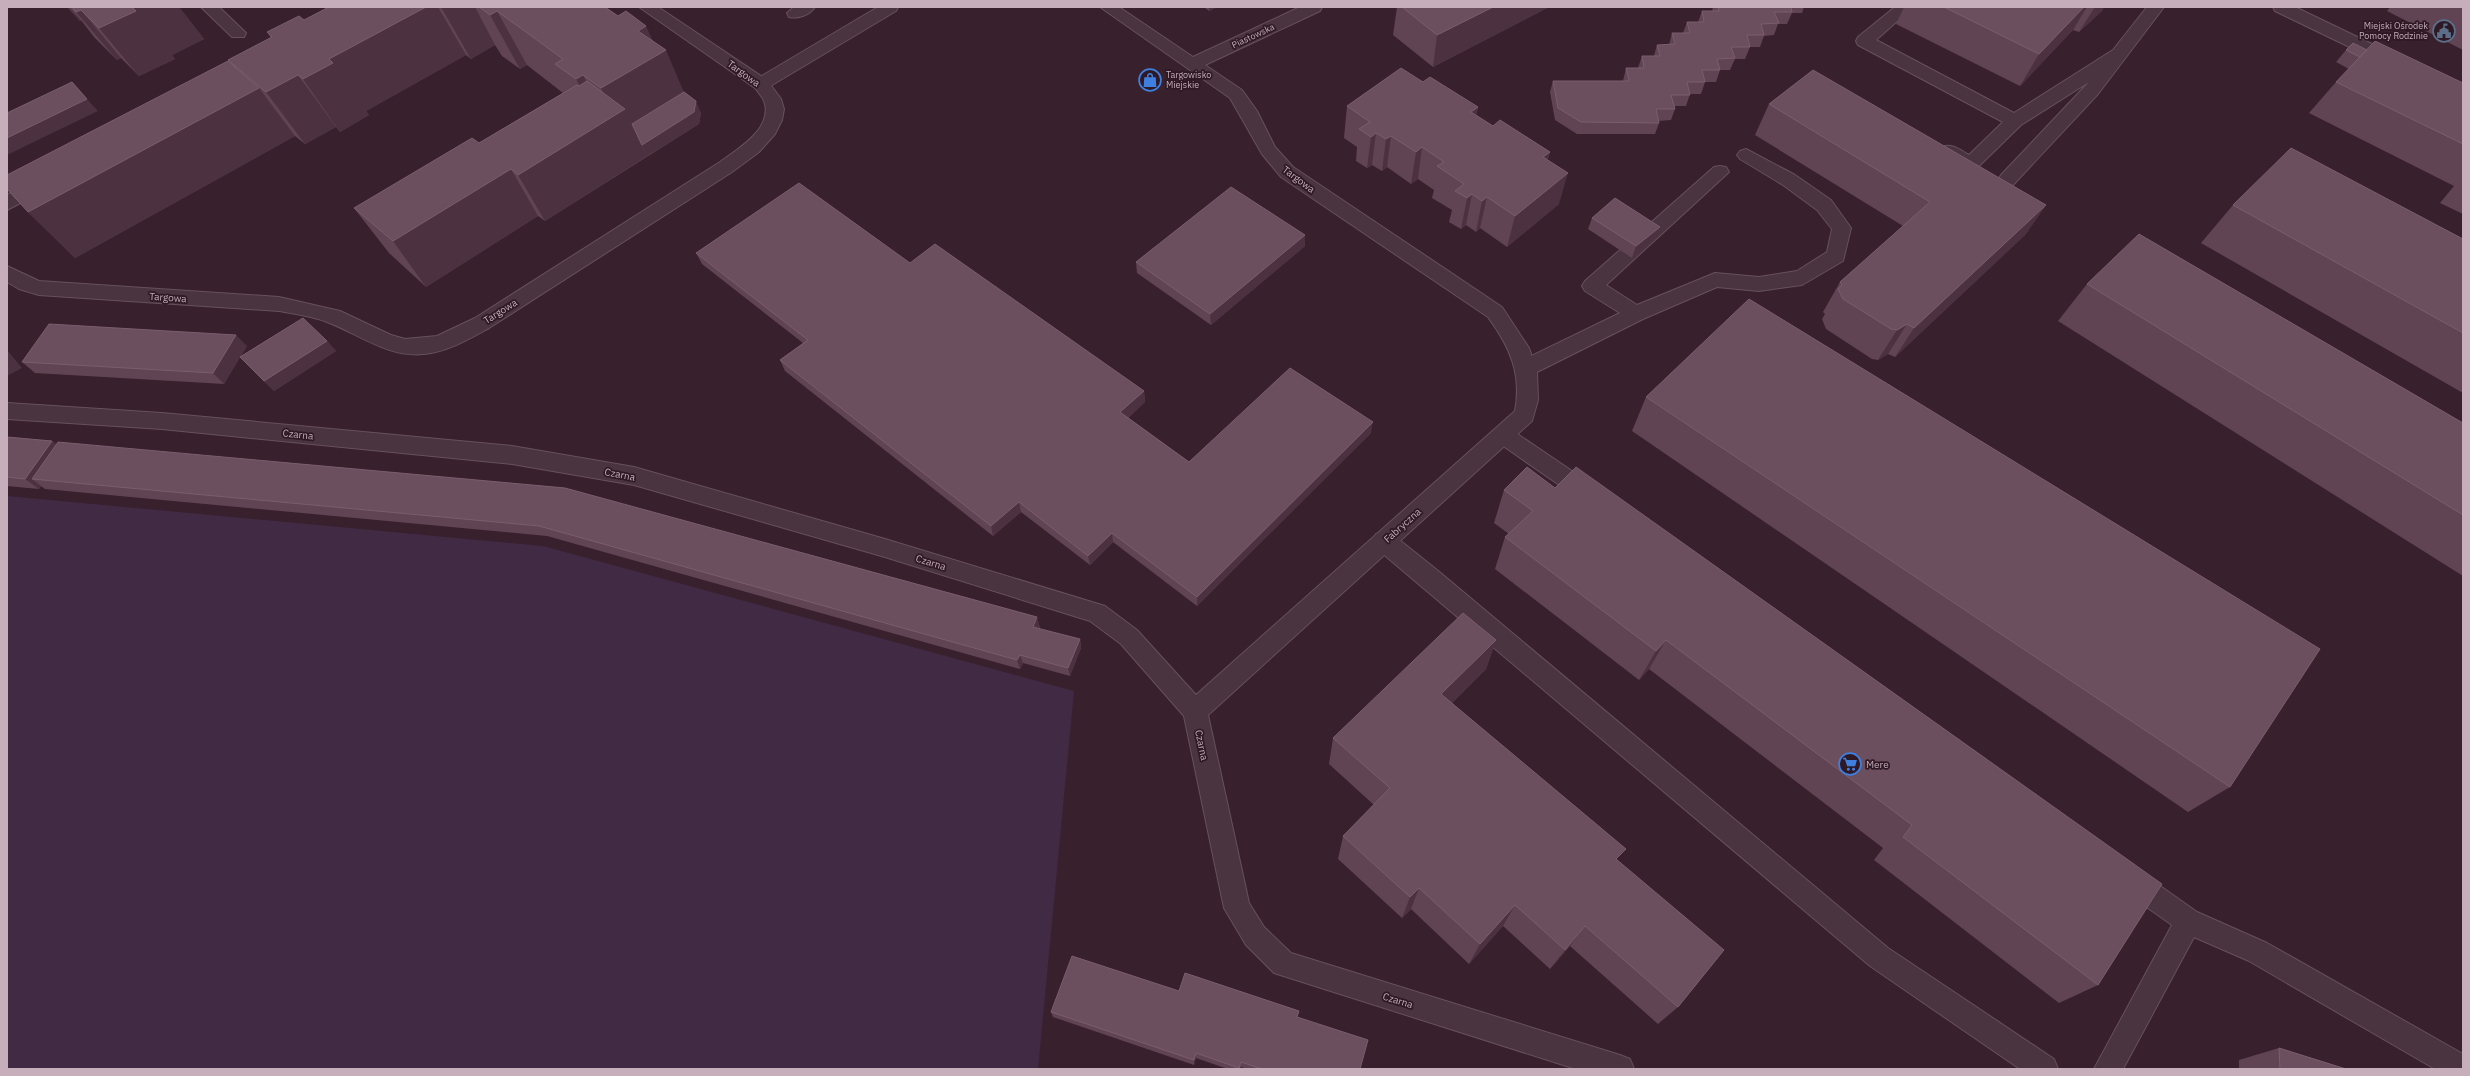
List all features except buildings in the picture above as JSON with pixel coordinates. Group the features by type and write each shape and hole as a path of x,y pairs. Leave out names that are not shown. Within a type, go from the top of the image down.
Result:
{"street":[{"path":"210,7 238,33"},
{"name":"Targowa","path":"7,272 26,284 39,288 279,304 305,308 333,316 399,345 416,347 444,342 482,323 740,157 758,142 773,121 773,101 761,84 647,7"},
{"path":"761,84 890,7"},
{"name":"Targowa","path":"1108,7 1236,94 1248,111 1268,150 1287,172 1495,312"},
{"name":"Piastowska","path":"1192,64 1314,7"},
{"path":"1905,7 1864,41 2015,121"},
{"path":"2007,180 2092,90 2154,8"},
{"path":"2291,9 2406,68"},
{"path":"1937,145 1971,164 2015,121 2120,54"},
{"path":"1526,368 1636,314 1715,280 1760,284 1802,278 1836,256 1842,228 1824,205 1789,180 1746,155"},
{"path":"1636,314 1592,286 1720,172"},
{"path":"7,203 56,176"},
{"name":"Fabryczna","path":"1195,711 1525,415 1530,396 1526,368 1515,338 1495,312"},
{"name":"Czarna","path":"7,411 162,421 512,455 634,476 885,548 1097,612 1129,637 1195,711 1237,908 1255,936 1283,964 1620,1069"},
{"path":"1503,435 1607,508"},
{"path":"1384,541 1429,577 1879,956 2044,1069"},
{"path":"2110,866 2188,921 2258,952 2462,1069"},
{"path":"2108,1069 2188,921"}],"shaded area":[{"path":"7,496 543,546 1074,691 1038,1069 7,1069"}],"place":[{"name":"Miejski Ośrodek Pomocy Rodzinie","path":"2444,31"},
{"name":"Targowisko Miejskie","path":"1150,80"},
{"name":"Mere","path":"1850,764"}]}
